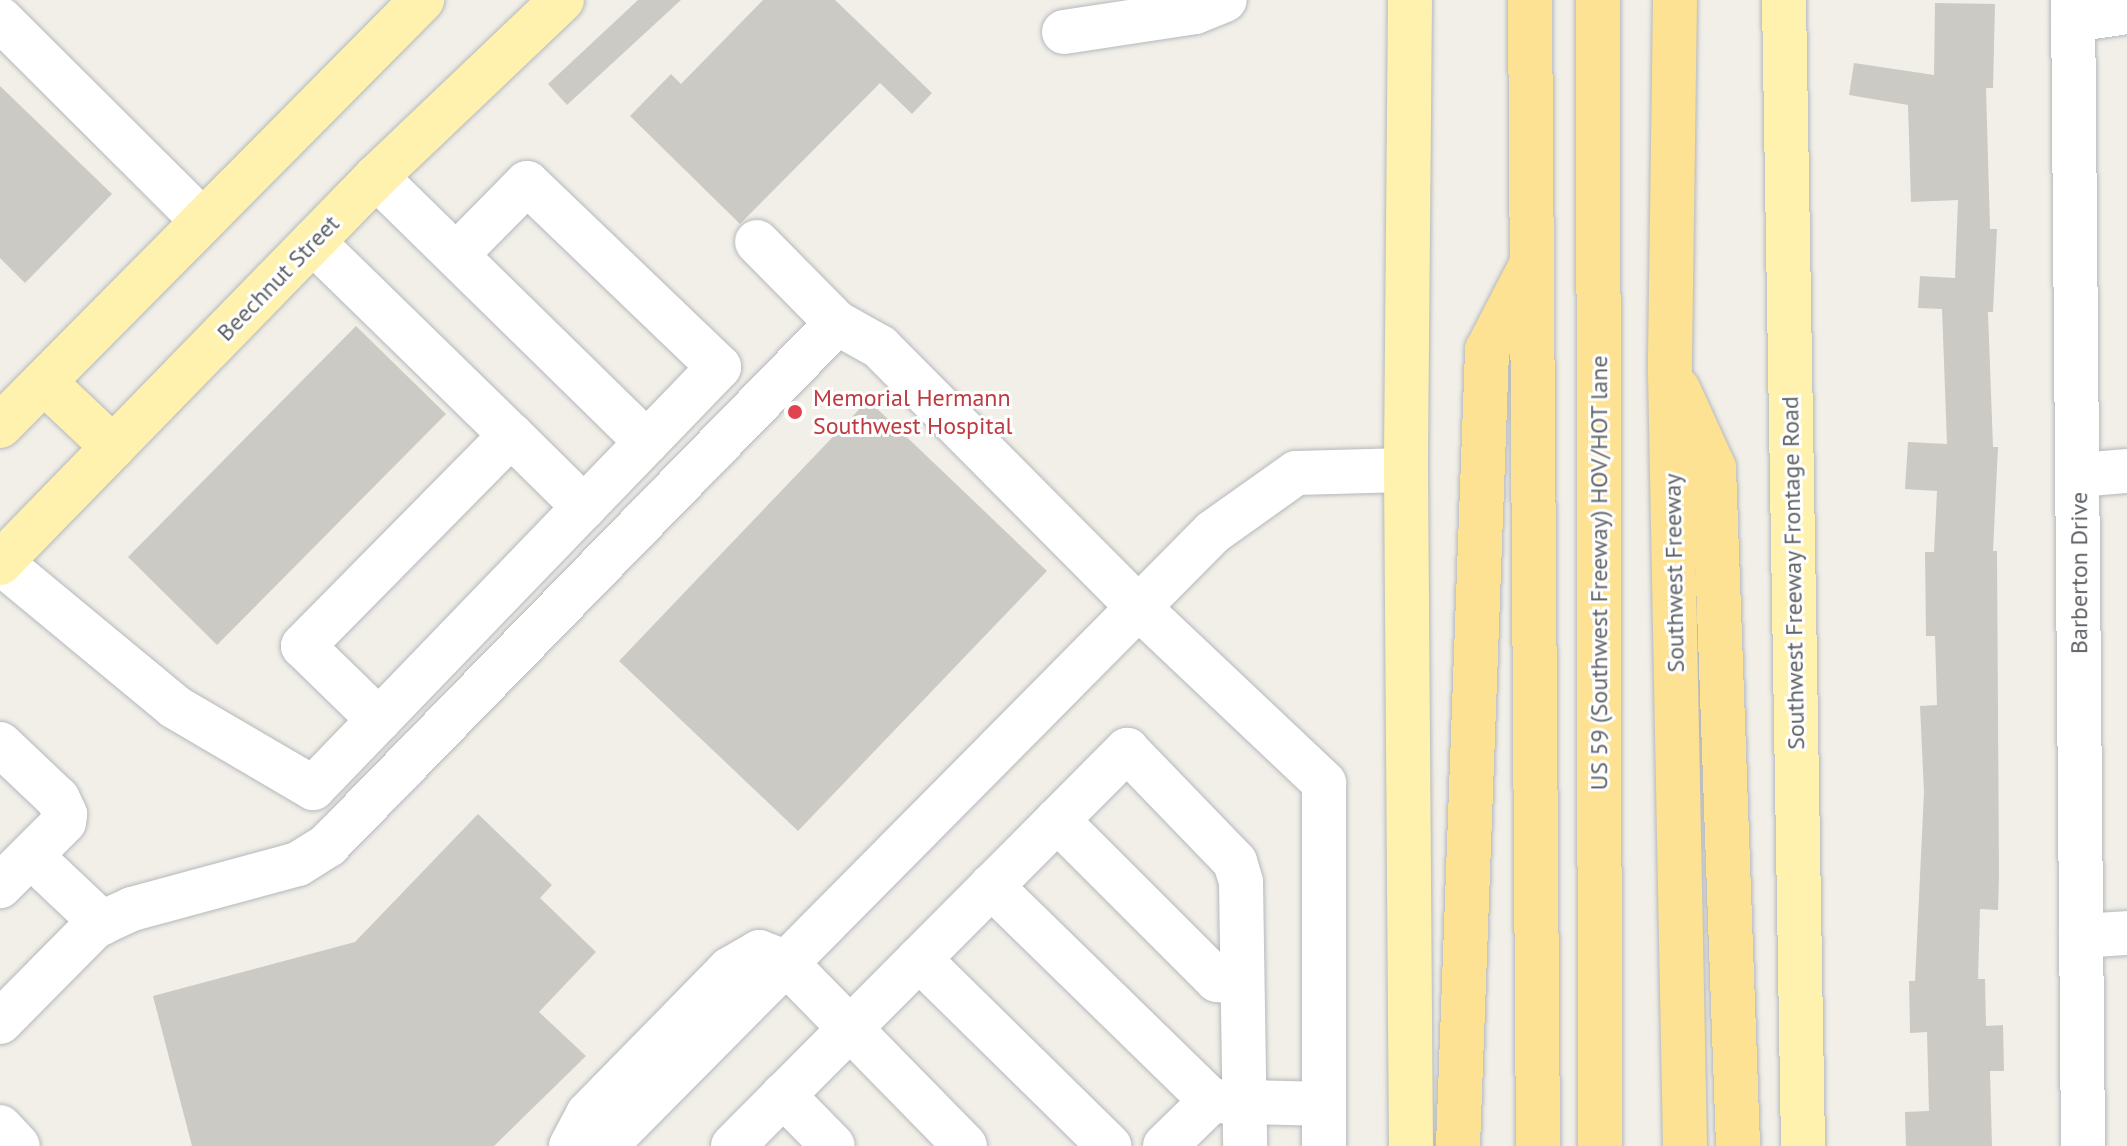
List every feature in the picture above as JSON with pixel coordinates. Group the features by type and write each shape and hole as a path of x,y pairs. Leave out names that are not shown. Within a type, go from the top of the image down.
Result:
{"highway":[{"path":"1530,0 1538,1146"},
{"name":"US 59 (Southwest Freeway) HOV/HOT lane","path":"1598,0 1600,1146"},
{"name":"Southwest Freeway","path":"1675,0 1670,372 1685,1146"},
{"path":"1458,1146 1487,350 1532,263"},
{"path":"1670,372 1714,468 1738,1146"}],"main road":[{"path":"0,426 422,0"},
{"name":"Beechnut Street","path":"0,562 376,177 562,0"},
{"path":"1410,0 1406,470 1411,1146"},
{"name":"Southwest Freeway Frontage Road","path":"1784,0 1803,1146"},
{"path":"44,382 113,447"}],"street":[{"path":"1064,32 1195,12 1225,0"},
{"path":"2073,10 2127,12"},
{"name":"Barberton Drive","path":"2073,10 2083,1146"},
{"path":"0,19 202,220"},
{"path":"376,177 647,442"},
{"path":"0,562 175,707 313,788 719,367 527,183 456,255"},
{"path":"313,242 584,507"},
{"path":"757,242 837,323 880,347 1136,605 1324,783 1324,1125 1227,1102"},
{"path":"0,1022 90,932 132,909 298,864 328,845 837,323"},
{"path":"379,720 303,646 511,435"},
{"path":"605,1146 1136,605 1213,532 1296,473 1406,470"},
{"path":"2078,475 2127,471"},
{"path":"0,744 58,799 65,814 14,872 90,932"},
{"path":"733,1146 1127,750 1235,862 1241,882 1242,982 1227,1102 1165,1146"},
{"path":"1057,820 1217,980 1242,982"},
{"path":"991,886 1227,1102 1245,1146"},
{"path":"2081,936 2127,933"},
{"path":"571,1146 588,1114 730,969 759,952 785,962 965,1146"},
{"path":"919,959 1109,1146"},
{"path":"783,1095 833,1146"},
{"path":"0,1127 18,1146"}],"building":[{"path":"638,0 681,0 567,105 548,84"},
{"path":"763,0 835,0 932,93 912,114 880,83 740,224 630,116 671,74 681,84"},
{"path":"1935,3 1995,4 1993,88 1986,88 1990,229 1997,229 1993,312 1988,312 1993,447 1998,447 1993,551 1997,551 1999,877 1998,910 1980,909 1978,979 1985,979 1986,1026 2003,1025 2004,1071 1990,1071 1992,1146 1906,1146 1905,1112 1929,1111 1927,1032 1910,1033 1909,981 1915,981 1924,792 1920,706 1937,705 1935,636 1926,636 1925,552 1934,552 1937,491 1905,489 1908,442 1947,444 1942,309 1918,308 1920,276 1955,278 1958,200 1911,202 1908,105 1849,95 1854,63 1934,75"},
{"path":"0,86 112,194 25,283 0,258"},
{"path":"356,326 446,414 217,645 128,557"},
{"path":"868,400 1047,571 798,831 619,661"},
{"path":"478,814 552,885 540,898 596,952 539,1012 586,1056 494,1146 192,1146 153,996 355,942"}],"place":[{"name":"Memorial Hermann Southwest Hospital","path":"795,412"}]}
